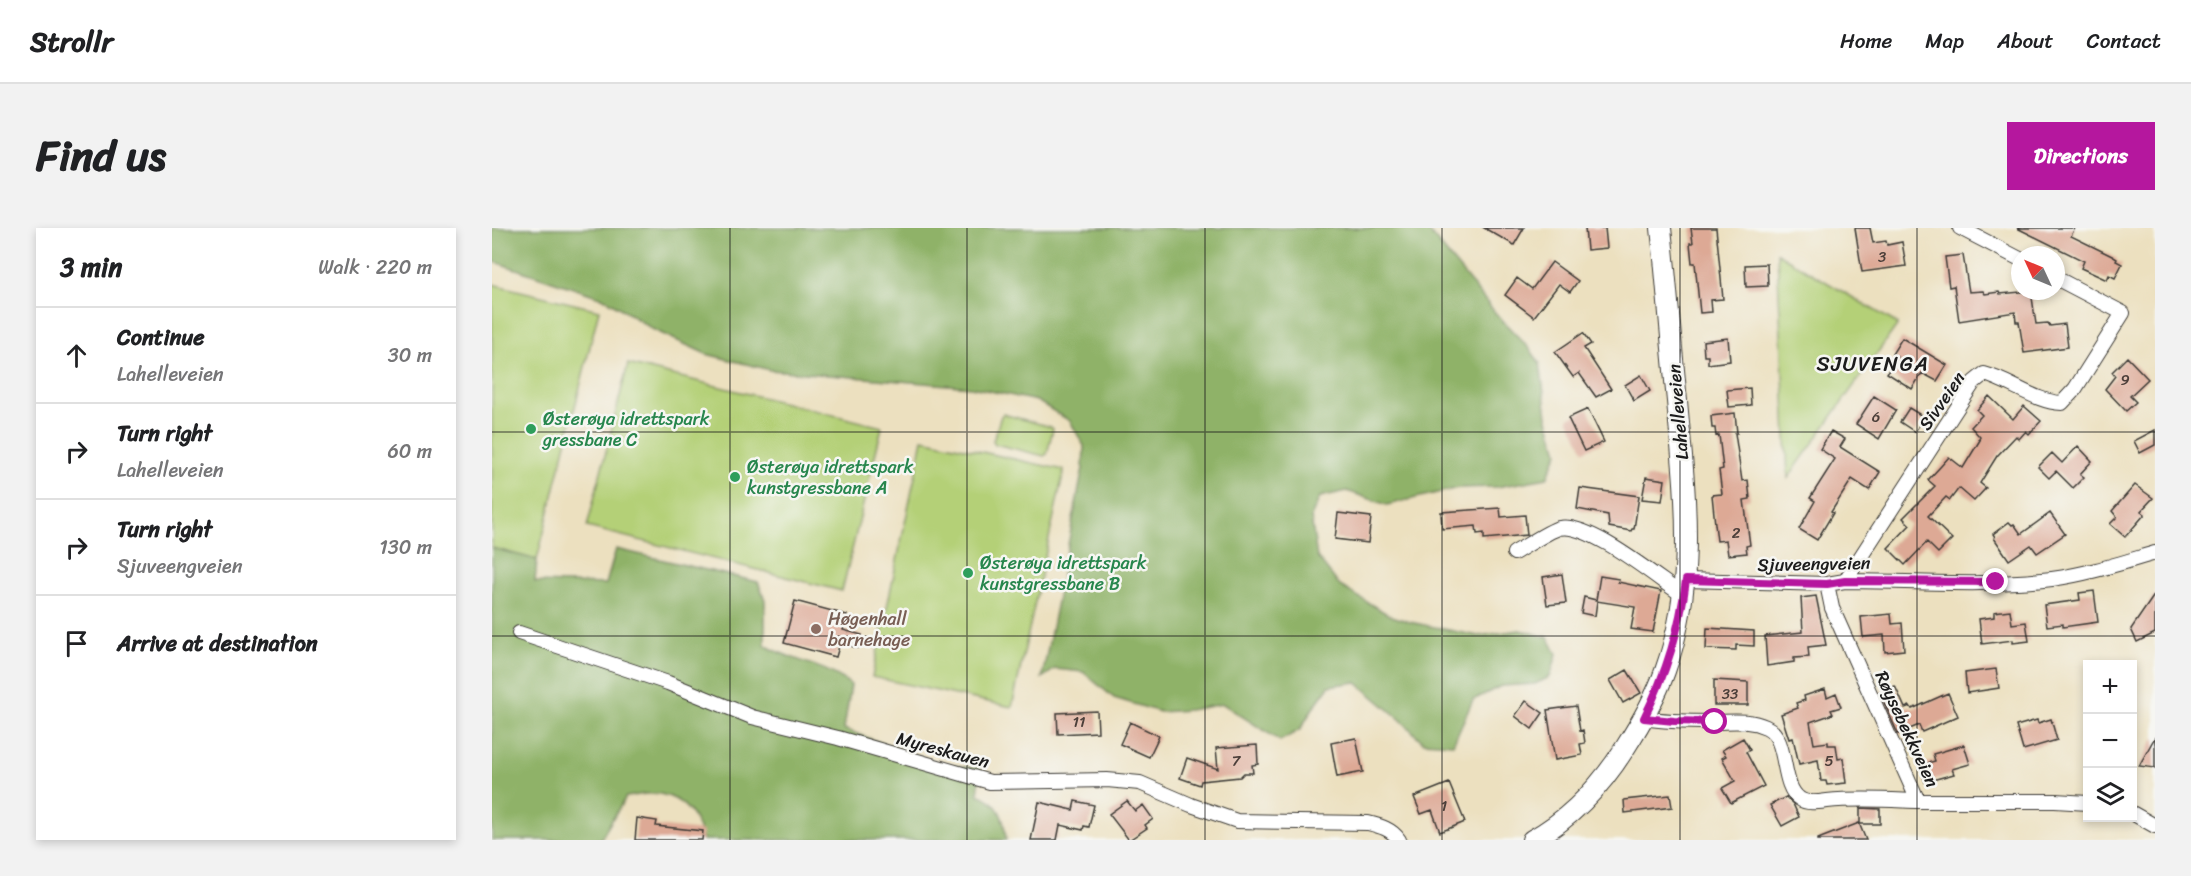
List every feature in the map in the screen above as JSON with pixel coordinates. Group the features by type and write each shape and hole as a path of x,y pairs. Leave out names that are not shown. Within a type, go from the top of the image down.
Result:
{"street":[{"name":"Lahelleveien","path":"1532,840 1553,828 1580,805 1613,765 1644,718 1666,670 1685,588 1685,490 1661,228"},
{"path":"1960,228 2011,254"},
{"name":"Sivveien","path":"1845,581 1974,382 1984,374 1998,378 2051,403 2062,403 2075,389 2123,313 2065,283"},
{"path":"1514,553 1560,528 1579,530 1609,543 1685,588"},
{"name":"Sjuveengveien","path":"1685,588 1827,584 1845,581 1996,582 2052,579 2097,570 2155,553"},
{"name":"Røysebekkveien","path":"1827,584 1832,608 1918,801 2083,803"},
{"name":"Myreskauen","path":"519,633 668,683 753,717 838,738 896,757 990,782 1107,780 1140,783 1191,805 1237,821 1368,823 1383,827 1395,834 1399,840"},
{"path":"1644,718 1684,722 1751,721 1770,728 1780,745 1785,769 1799,799 1809,802 1844,799 1918,801"},
{"path":"2137,815 2155,826"}],"green space":[{"path":"492,228 1426,228 1540,363 1547,416 1558,452 1547,478 1497,487 1458,488 1387,505 1347,491 1320,497 1311,517 1317,557 1340,586 1389,615 1410,622 1478,636 1520,630 1548,637 1557,654 1550,677 1535,684 1501,686 1473,700 1453,744 1423,742 1356,682 1329,686 1300,730 1280,741 1223,704 1160,712 1114,698 1083,672 1055,669 1042,678 1083,468 1084,446 1070,421 1037,401 971,387 770,370 706,354 654,330 606,299 492,261"},
{"path":"1777,253 1898,324 1788,478"},
{"name":"Østerøya idrettspark gressbane C","path":"492,284 599,310 537,560 492,548"},
{"name":"Østerøya idrettspark kunstgressbane A","path":"628,364 882,427 842,591 587,527"},
{"path":"1003,414 1051,427 1053,429 1047,454 1044,456 995,444 993,441"},
{"name":"Østerøya idrettspark kunstgressbane B","path":"923,439 1064,470 1012,707 872,677"},
{"path":"492,548 537,560 535,582 606,584 616,549 758,582 765,600 765,645 831,672 851,685 844,729 941,765 981,768 978,794 991,801 1000,812 1006,840 703,840 689,810 669,796 652,793 626,797 600,840 492,840"}],"building":[{"path":"1484,228 1524,228 1514,245"},
{"path":"1585,228 1605,228 1607,248 1587,250"},
{"path":"1691,228 1716,228 1723,299 1711,300 1712,312 1700,313 1695,263 1692,263"},
{"path":"1855,228 1870,228 1873,243 1886,241 1887,245 1902,242 1906,266 1862,272"},
{"path":"2017,228 2075,228 2071,236 2112,256 2122,264 2115,278 2109,275 2107,280 2081,268 2084,261 2065,252 2065,246 2054,246"},
{"path":"1963,255 1969,292 2011,293 2011,300 2032,300 2036,324 2048,323 2050,326 2065,324 2068,347 2024,353 2015,312 1959,321 1954,286 1949,287 1945,257"},
{"path":"1552,262 1578,281 1570,292 1559,284 1534,317 1505,295 1517,278 1532,289"},
{"path":"1767,264 1768,286 1746,287 1745,265"},
{"path":"1583,333 1591,344 1584,348 1611,389 1596,397 1579,373 1573,377 1555,352"},
{"path":"1728,338 1730,361 1708,364 1708,356 1704,356 1703,341"},
{"path":"1902,338 1947,365 1937,381 1922,373 1912,389 1887,373 1897,357 1892,354"},
{"path":"2127,357 2148,379 2130,396 2136,402 2126,411 2105,389 2115,376 2112,372"},
{"path":"1641,375 1650,391 1634,401 1625,385"},
{"path":"1750,388 1751,405 1729,407 1727,390"},
{"path":"1874,396 1896,410 1879,439 1856,424"},
{"path":"1989,396 2013,419 2024,406 2041,421 2029,434 2026,431 2019,439 2016,436 1997,456 1980,483 1986,488 1974,501 1959,488 1950,500 1946,497 1928,516 1952,539 1938,553 1927,542 1905,565 1888,548 1910,525 1903,518 1935,486 1928,480 1949,457 1963,468 1980,440 1971,427 1982,415 1977,410"},
{"path":"1909,408 1924,417 1915,432 1900,422"},
{"path":"1588,409 1604,442 1584,451 1568,418"},
{"path":"1735,413 1737,433 1735,433 1742,481 1748,480 1750,499 1744,500 1750,545 1746,546 1747,553 1728,555 1726,540 1717,541 1712,495 1722,494 1719,470 1723,469 1719,435 1716,436 1715,428 1712,428 1711,416"},
{"path":"2155,430 2155,445 2140,453 2134,441"},
{"path":"1831,431 1845,439 1840,447 1880,472 1869,490 1852,479 1817,540 1799,529 1815,501 1810,498 1835,459 1820,449"},
{"path":"2078,446 2092,461 2080,474 2084,477 2073,488 2056,471 2049,478 2038,467 2052,453 2062,463"},
{"path":"1646,477 1665,480 1662,501 1642,499"},
{"path":"2135,485 2153,498 2141,511 2145,514 2125,537 2110,524 2117,517 2112,511"},
{"path":"1580,488 1639,496 1634,529 1631,531 1609,527 1608,515 1577,509"},
{"path":"1500,508 1501,517 1525,515 1527,535 1484,539 1484,533 1477,534 1476,526 1442,529 1441,512"},
{"path":"1338,513 1371,517 1368,543 1335,539"},
{"path":"2050,513 2065,534 2037,553 2031,545 2009,560 1993,534 2009,522 2014,524 2021,534"},
{"path":"1562,574 1566,603 1547,605 1543,577"},
{"path":"1600,576 1661,591 1653,632 1631,629 1635,607 1597,601 1595,616 1581,613 1584,597 1596,600"},
{"path":"2094,591 2098,622 2063,627 2063,624 2047,626 2044,605 2080,600 2079,593"},
{"path":"2155,594 2155,633 2137,642 2131,629"},
{"path":"1816,596 1826,645 1808,647 1809,657 1794,658 1794,662 1767,666 1765,636 1803,632 1801,598"},
{"path":"795,601 847,615 843,630 862,635 858,648 840,643 836,657 784,643"},
{"path":"2010,610 2012,624 2026,622 2029,641 2013,643 2013,640 1982,644 1979,619 1994,617 1994,612"},
{"path":"1891,614 1892,624 1902,623 1904,650 1885,652 1884,635 1863,637 1861,617"},
{"path":"1707,628 1754,631 1754,646 1736,645 1736,650 1706,649"},
{"path":"1996,669 1999,688 1967,693 1965,673"},
{"path":"1627,670 1641,693 1623,703 1610,680"},
{"path":"1714,680 1748,682 1748,705 1714,705"},
{"path":"1895,686 1905,708 1910,706 1912,709 1948,693 1958,716 1922,732 1919,725 1898,734 1880,693"},
{"path":"1825,689 1827,697 1836,693 1841,707 1831,710 1833,714 1810,722 1814,744 1828,742 1828,745 1836,745 1838,759 1843,758 1846,783 1827,785 1826,781 1821,781 1818,760 1799,764 1793,738 1789,739 1781,714 1798,708 1796,703 1805,700 1804,696"},
{"path":"1526,701 1543,713 1532,729 1515,716"},
{"path":"1576,706 1580,731 1583,730 1585,743 1580,744 1582,755 1555,760 1547,710"},
{"path":"1097,711 1098,732 1058,734 1057,713"},
{"path":"2051,719 2057,740 2023,750 2016,726"},
{"path":"1130,722 1159,736 1149,757 1120,744"},
{"path":"2155,737 2155,768 2139,766"},
{"path":"1356,738 1363,772 1337,777 1331,743"},
{"path":"1743,738 1750,750 1746,752 1764,786 1731,803 1722,788 1735,781 1722,758 1726,756 1722,750"},
{"path":"1257,745 1258,764 1252,765 1253,773 1244,773 1240,777 1201,781 1200,785 1180,778 1187,758 1218,769 1216,748"},
{"path":"1964,745 1970,764 1952,769 1954,774 1925,782 1920,765 1935,761 1933,754"},
{"path":"1449,783 1465,822 1440,832 1432,810 1421,814 1414,797"},
{"path":"1670,795 1672,807 1625,813 1624,800"},
{"path":"1786,797 1793,804 1799,817 1782,826 1770,805"},
{"path":"1075,801 1094,805 1089,827 1084,826 1083,830 1060,825 1057,840 1031,840 1039,802 1073,810"},
{"path":"1127,801 1135,811 1143,805 1153,819 1145,825 1147,828 1129,840 1109,814"},
{"path":"1860,808 1880,809 1880,824 1860,824"},
{"path":"637,818 657,821 656,826 703,831 702,840 635,840"},
{"path":"1859,823 1866,840 1818,840 1818,839"}],"place":[{"name":"Østerøya idrettspark gressbane C","path":"531,429"},
{"name":"Østerøya idrettspark kunstgressbane A","path":"735,477"},
{"name":"Østerøya idrettspark kunstgressbane B","path":"968,573"},
{"name":"Høgenhall barnehage","path":"816,629"}],"district":[{"name":"SJUVENGA","path":"1873,364"}],"route":[{"path":"1715,722 1644,718 1666,670 1681,612 1686,580 1827,584 1845,581 1996,582"}]}
